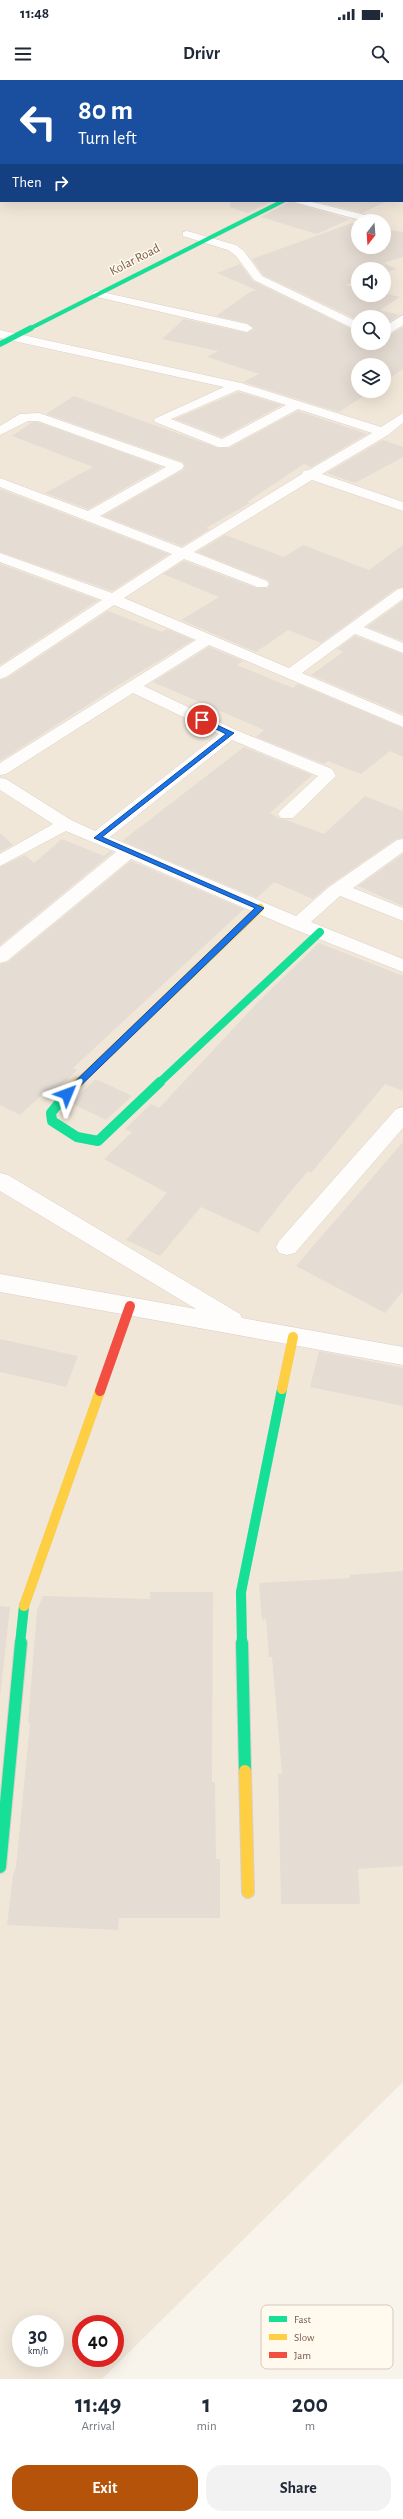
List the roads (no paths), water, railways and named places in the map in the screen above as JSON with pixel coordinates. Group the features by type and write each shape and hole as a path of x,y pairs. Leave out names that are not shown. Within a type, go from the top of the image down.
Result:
{"street":[{"name":"Kolar Road","path":"0,344 6,336 97,294 206,238 281,202"},
{"path":"298,202 351,215"},
{"path":"183,236 199,228"},
{"path":"183,236 206,238 237,251 250,272 268,284 351,324"},
{"path":"97,294 247,328"},
{"path":"391,328 403,319"},
{"path":"6,336 237,386 383,432"},
{"path":"391,337 397,339"},
{"path":"237,386 160,419 223,444 298,404"},
{"path":"0,431 25,417 39,417 177,466 88,517"},
{"path":"0,674 182,553 308,474 383,432 403,418"},
{"path":"308,474 400,503"},
{"path":"0,482 262,584"},
{"path":"0,557 113,599 288,675 403,722"},
{"path":"288,675 403,592"},
{"path":"352,628 403,648"},
{"path":"0,770 206,640"},
{"path":"0,655 18,662"},
{"path":"132,686 230,733 328,775 287,814"},
{"path":"97,838 230,733"},
{"path":"0,783 65,824 298,924 403,966"},
{"path":"0,861 65,824"},
{"path":"298,924 335,891 340,890 403,844"},
{"path":"0,957 129,851"},
{"path":"340,890 403,915"},
{"path":"260,908 56,1105 51,1113 52,1121 77,1137 98,1141 320,932"},
{"path":"287,1248 403,1114"},
{"path":"0,1181 244,1328"},
{"path":"0,1283 403,1356"},
{"path":"0,1867 23,1610 130,1306"},
{"path":"248,1892 241,1592 293,1337"}]}
